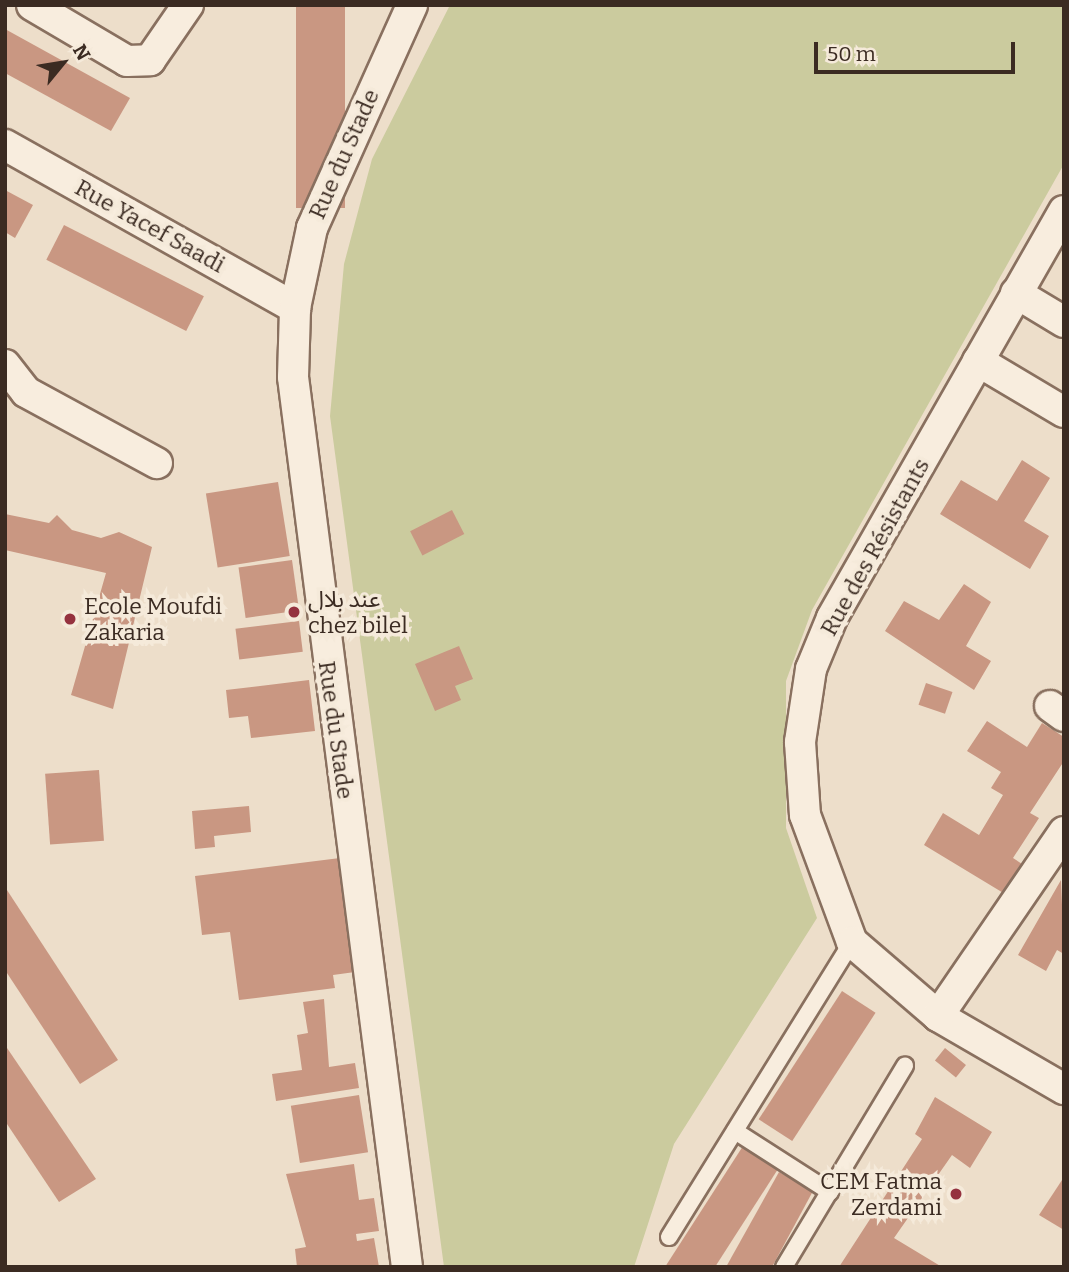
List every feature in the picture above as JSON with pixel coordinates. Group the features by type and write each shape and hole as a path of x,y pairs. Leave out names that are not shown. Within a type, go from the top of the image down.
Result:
{"street":[{"path":"32,5 127,61 150,60 188,5"},
{"name":"Rue du Stade","path":"407,1267 303,475 295,308 312,228 412,5"},
{"name":"Rue Yacef Saadi","path":"5,145 295,308"},
{"name":"Rue des Résistants","path":"1064,211 832,618 811,669 800,743 805,815 852,942 938,1016 1064,1089"},
{"path":"1016,293 1064,322"},
{"path":"978,361 1064,412"},
{"path":"5,365 26,392 157,463"},
{"path":"938,1016 1063,834"}],"lane":[{"path":"669,1237 852,942"},
{"path":"784,1267 905,1066"},
{"path":"735,1131 830,1192"}],"green space":[{"path":"450,5 1064,5 1064,164 812,610 786,681 786,828 817,918 674,1144 634,1267 444,1267 330,416 344,264 372,159"}],"building":[{"path":"296,5 345,5 345,208 296,208"},
{"path":"5,29 130,98 111,131 5,73"},
{"path":"5,190 33,205 15,238 5,232"},
{"path":"64,225 204,296 186,331 46,260"},
{"path":"1022,460 1050,478 1024,521 1049,536 1030,569 940,514 961,480 997,501"},
{"path":"278,482 290,556 218,567 206,493"},
{"path":"452,510 464,534 422,555 410,531"},
{"path":"5,514 49,523 57,515 72,530 101,538 119,532 152,547 113,709 71,695 106,573 5,550"},
{"path":"292,560 299,611 246,618 239,568"},
{"path":"964,584 991,602 966,646 991,661 974,690 885,631 904,601 939,620"},
{"path":"299,621 303,652 239,660 235,629"},
{"path":"459,646 473,679 455,686 461,700 435,711 415,664"},
{"path":"309,680 315,731 251,738 248,716 229,718 226,690"},
{"path":"926,683 952,692 945,714 919,705"},
{"path":"987,721 1027,747 1042,723 1064,737 1064,761 1030,813 1039,818 1013,858 1028,868 1010,897 924,845 943,813 979,835 1003,795 991,788 1001,772 967,751"},
{"path":"99,770 104,841 50,845 45,774"},
{"path":"249,806 251,832 214,836 215,847 195,849 192,811"},
{"path":"340,858 355,972 333,975 335,988 239,1000 230,932 202,935 195,876"},
{"path":"1061,880 1064,954 1057,950 1046,971 1018,955"},
{"path":"5,887 118,1060 80,1084 5,970"},
{"path":"842,991 876,1013 792,1141 759,1119"},
{"path":"324,999 329,1067 355,1063 359,1088 276,1101 272,1074 302,1070 297,1035 308,1033 303,1002"},
{"path":"5,1045 96,1179 59,1202 5,1121"},
{"path":"945,1048 966,1065 956,1077 935,1060"},
{"path":"359,1095 368,1152 300,1163 291,1106"},
{"path":"935,1097 992,1132 970,1168 952,1155 894,1238 942,1267 839,1267 922,1139 915,1134"},
{"path":"743,1146 778,1169 715,1267 665,1267"},
{"path":"354,1164 359,1200 374,1198 379,1231 356,1234 357,1241 374,1238 379,1267 297,1267 295,1249 306,1247 286,1174"},
{"path":"779,1172 813,1191 772,1267 726,1267"},
{"path":"1064,1177 1064,1230 1039,1215"}],"place":[{"name":"عند بلال chez bilel","path":"294,612"},
{"name":"Ecole Moufdi Zakaria","path":"70,619"},
{"name":"CEM Fatma Zerdami","path":"956,1194"}]}
